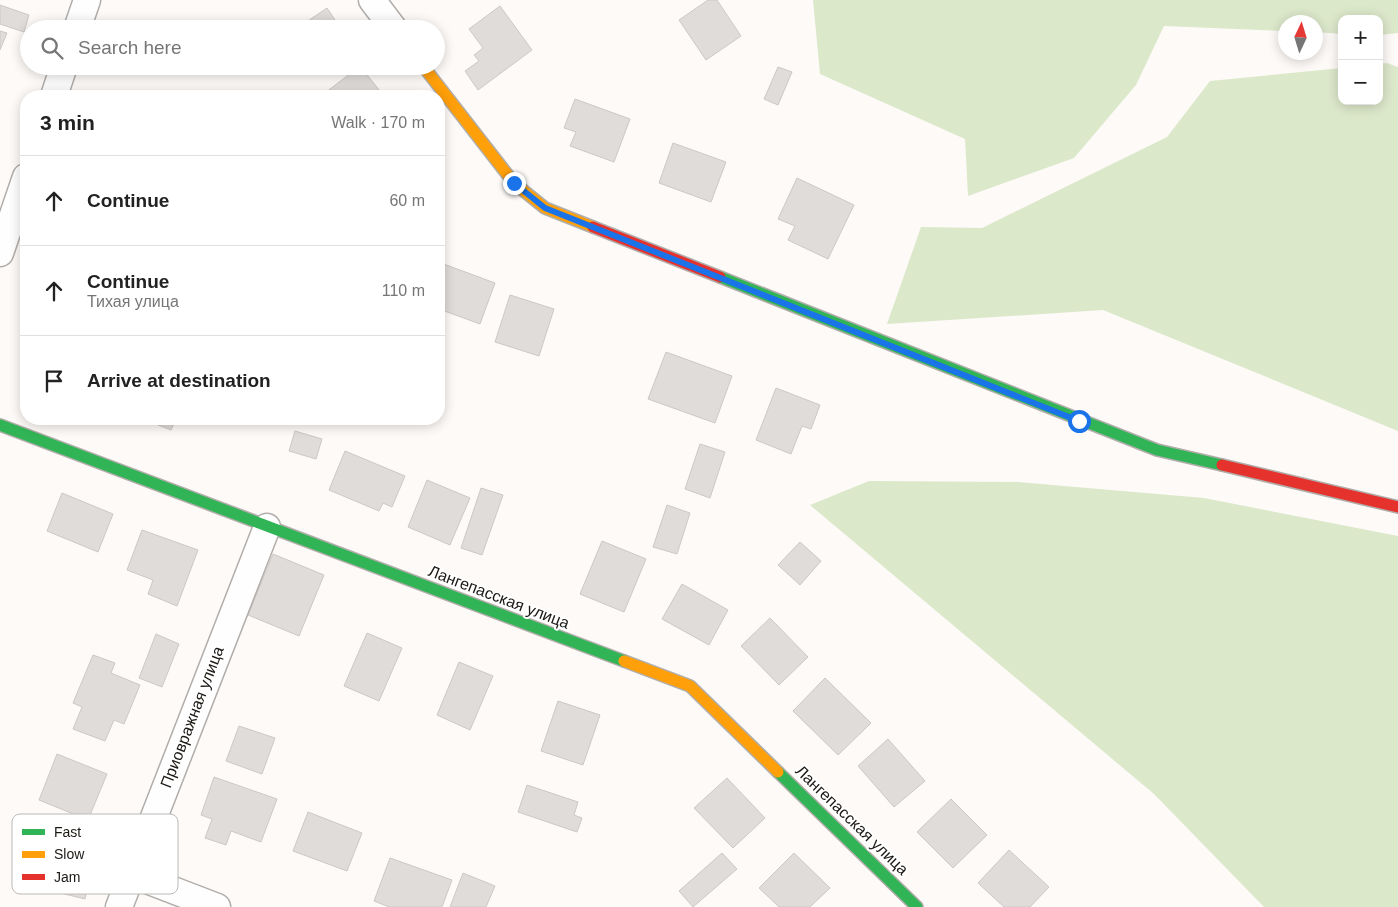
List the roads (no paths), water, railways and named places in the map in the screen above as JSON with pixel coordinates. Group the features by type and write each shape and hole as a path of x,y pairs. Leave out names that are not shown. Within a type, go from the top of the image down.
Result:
{"street":[{"path":"80,20 87,0"},
{"path":"372,0 387,20"},
{"path":"56,90 61,75"},
{"path":"430,75 442,90"},
{"path":"445,94 514,183 545,208 1157,450 1398,507"},
{"path":"0,253 20,195"},
{"name":"Лангепасская улица","path":"0,425 690,686 917,907"},
{"name":"Приовражная улица","path":"155,814 267,527"},
{"path":"178,892 217,907"},
{"name":"Приовражная улица","path":"119,907 124,894"}]}
